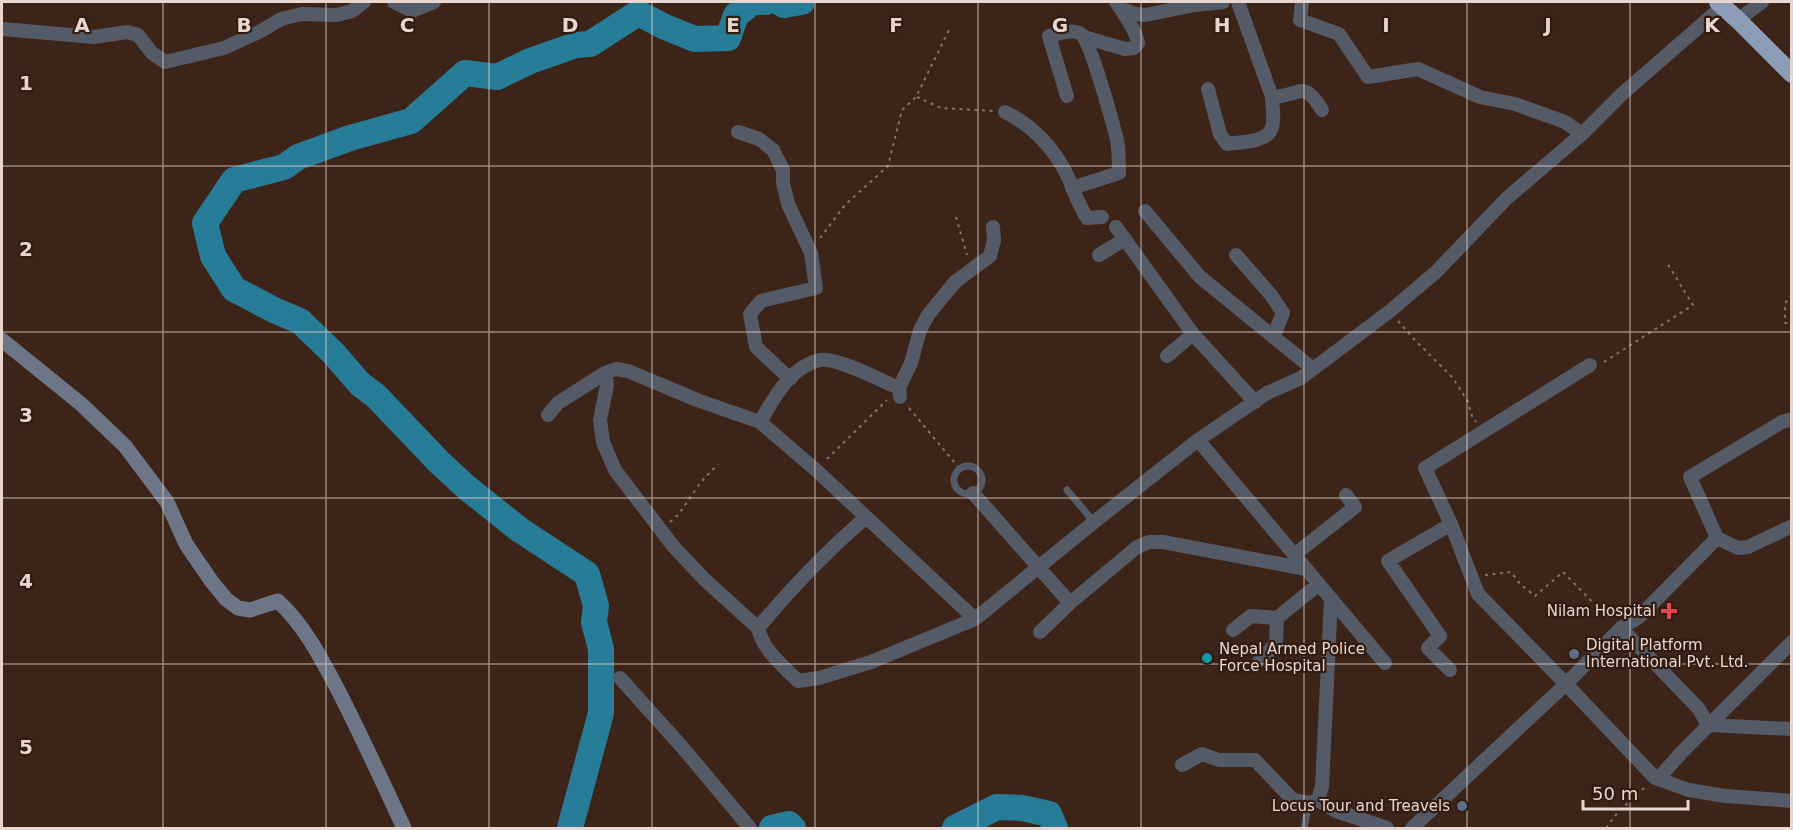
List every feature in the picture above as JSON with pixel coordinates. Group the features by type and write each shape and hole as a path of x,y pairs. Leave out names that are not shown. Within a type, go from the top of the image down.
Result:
{"highway":[{"path":"1720,4 1791,75"}],"street":[{"path":"2,29 94,37 127,32 138,34 152,53 165,62 224,48 261,31 299,8 338,15 364,2"},
{"path":"394,2 412,11 434,2"},
{"path":"1119,5 1136,14 1145,15 1223,2"},
{"path":"1208,89 1220,134 1227,144 1254,140 1267,135 1272,127 1272,97 1242,2"},
{"path":"1302,2 1300,20 1339,34 1368,77 1418,69 1480,97 1515,104 1565,122 1582,134"},
{"path":"1738,20 1762,2"},
{"path":"605,373 607,385 600,420 603,442 615,470 661,530 704,579 758,628 761,640 780,664 798,681 819,678 871,662 975,619 1198,440 1267,393 1301,378 1390,311 1436,272 1507,198 1582,134 1720,4"},
{"path":"1083,37 1125,49 1134,48 1138,43 1135,29 1126,19 1119,5"},
{"path":"1067,96 1049,36 1069,31 1078,32 1083,37 1093,60 1117,141 1119,173 1072,188"},
{"path":"1272,97 1281,97 1304,90 1313,94 1322,110"},
{"path":"1005,112 1019,119 1047,143 1066,173 1087,218 1102,217"},
{"path":"738,132 759,139 773,150 783,170 783,183 788,204 811,253 816,288 760,301 750,314 756,347 790,379"},
{"path":"1145,211 1200,277 1313,369"},
{"path":"760,422 778,391 790,379 804,367 822,360 848,366 899,393 911,363 920,330 928,315 956,282 990,256 994,240 993,226"},
{"path":"1116,227 1193,334 1255,402"},
{"path":"1099,255 1125,240"},
{"path":"1236,255 1271,295 1283,313 1274,335"},
{"path":"1167,356 1193,334"},
{"path":"2,340 81,404 125,446 167,502 186,544 226,599 238,608 250,610 278,601 293,615 323,663 368,747 404,828"},
{"path":"1590,365 1425,468 1478,594 1657,778 1689,790 1725,796 1791,801"},
{"path":"548,415 558,404 605,373 616,369 628,371 697,400 760,422 816,470 975,619"},
{"path":"1791,419 1782,422 1690,477 1717,538 1738,548 1748,547 1791,526"},
{"path":"1198,440 1385,663"},
{"path":"974,493 1070,603"},
{"path":"1294,555 1355,507 1346,495"},
{"path":"758,628 834,546 866,517"},
{"path":"1450,524 1388,561 1440,636 1428,648 1450,670"},
{"path":"1412,828 1566,684 1621,628 1639,617 1717,538"},
{"path":"1040,632 1070,603 1137,547 1149,542 1163,542 1306,569"},
{"path":"1233,630 1251,616 1277,618 1319,584"},
{"path":"1313,802 1322,787 1331,599"},
{"path":"1260,660 1276,644 1277,618"},
{"path":"1621,628 1699,709 1708,725"},
{"path":"1657,778 1791,642"},
{"path":"620,678 684,748 749,827"},
{"path":"1708,725 1791,729"},
{"path":"1182,765 1202,754 1219,760 1255,760 1293,800 1313,802 1387,828"}],"lane":[{"path":"972,466 982,476 982,484 974,493 965,494 957,488 954,477 960,469 972,466"},
{"path":"1067,490 1094,522"},
{"path":"1304,828 1313,802"}],"path":[{"path":"811,253 827,227 845,205 888,166 902,110 916,97 949,30"},
{"path":"916,97 941,108 1005,112"},
{"path":"956,217 971,270"},
{"path":"1590,365 1606,362 1693,305 1667,263"},
{"path":"1791,295 1785,303 1785,323 1791,324"},
{"path":"1390,311 1453,378 1468,402 1472,416 1483,431"},
{"path":"816,470 899,393 960,469"},
{"path":"661,530 678,515 701,482 718,464"},
{"path":"1471,577 1511,572 1520,584 1535,596 1563,572 1612,622 1621,628"},
{"path":"1606,828 1618,812 1657,778"}],"waterway":[{"path":"570,828 601,713 601,649 594,622 596,606 587,574 520,530 466,487 376,396 360,384 334,354 300,321 234,289 213,256 205,223 234,180 284,167 298,157 350,138 411,121 465,73 497,77 530,61 576,45 590,44 638,13 695,39 728,38 736,15 753,2 766,2"},
{"path":"779,2 784,5 802,2"},
{"path":"955,828 997,807 1022,808 1049,814 1055,828"},
{"path":"772,828 789,824 793,828"}],"place":[{"name":"Nilam Hospital","path":"1669,611"},
{"name":"Digital Platform International Pvt. Ltd.","path":"1574,654"},
{"name":"Nepal Armed Police Force Hospital","path":"1207,658"},
{"name":"Locus Tour and Treavels","path":"1462,806"}]}
